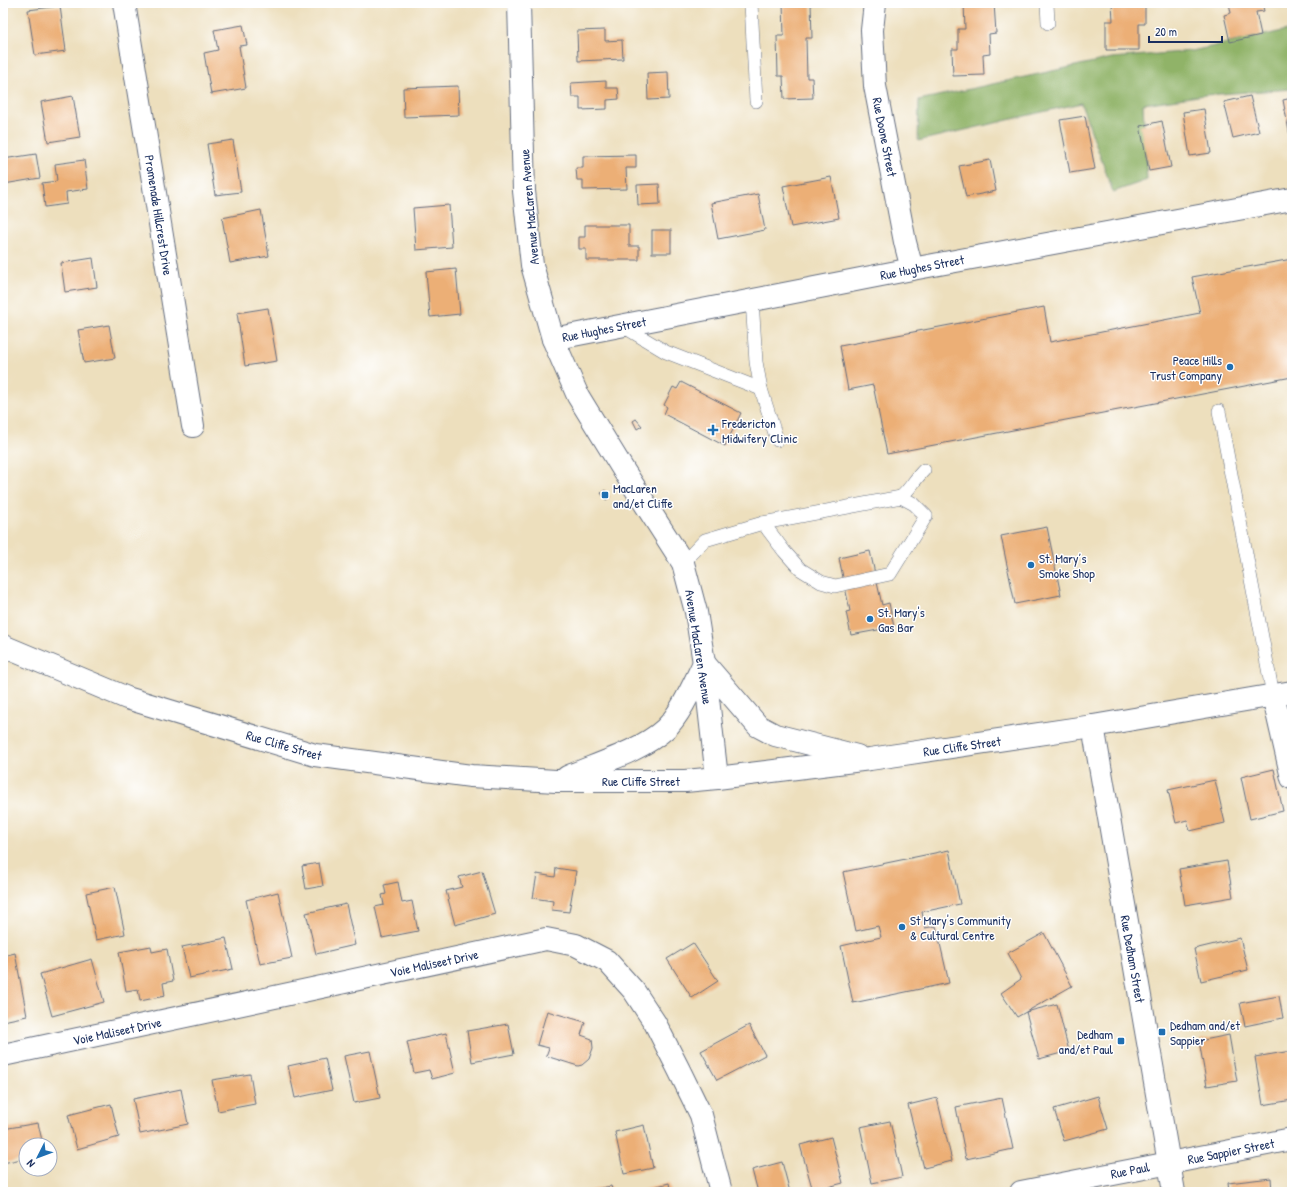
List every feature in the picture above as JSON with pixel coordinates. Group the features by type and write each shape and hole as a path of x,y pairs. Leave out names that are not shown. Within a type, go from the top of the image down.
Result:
{"street":[{"name":"Promenade Hillcrest Drive","path":"124,3 193,426"},
{"name":"Avenue MacLaren Avenue","path":"519,3 524,191 532,265 553,339 578,396 683,563 696,612 704,663 717,778"},
{"name":"Rue Doone Street","path":"875,3 872,30 875,86 905,242 912,269"},
{"name":"Rue Hughes Street","path":"553,339 912,269 1292,199"},
{"name":"Rue Cliffe Street","path":"3,646 128,698 315,755 471,776 556,781 685,781 717,778 870,759 1093,726 1283,693"},
{"path":"556,781 644,745 666,729 678,714 704,663 758,726 775,735 870,759"},
{"path":"1283,693 1292,778"},
{"name":"Rue Dedham Street","path":"1093,726 1174,1192"},
{"name":"Voie Maliseet Drive","path":"3,1055 546,939 576,945 607,961 634,991 655,1023 701,1115 721,1192"},
{"name":"Rue Sappier Street","path":"1169,1162 1292,1139"},
{"name":"Rue Paul","path":"1021,1192 1169,1162"}],"lane":[{"path":"751,3 756,101"},
{"path":"1047,3 1048,24"},
{"path":"752,300 756,362 761,389 777,440"},
{"path":"621,325 666,352 761,389"},
{"path":"1219,411 1283,693"},
{"path":"683,563 705,540 763,523 901,497 911,488 916,479 924,470"},
{"path":"763,523 800,569 821,582 835,586 890,574 926,516 914,504 901,497"}],"green space":[{"path":"1292,29 1292,89 1205,95 1143,104 1147,180 1113,192 1081,103 918,141 919,100 1112,58 1192,51"}],"building":[{"path":"783,3 811,3 812,38 806,38 807,78 812,78 813,98 784,99 783,76 778,76 777,36 784,36"},
{"path":"964,3 994,3 996,33 989,34 990,54 983,55 984,75 953,76 952,49 958,49 958,29 965,29"},
{"path":"1112,3 1145,3 1145,24 1139,24 1139,50 1106,50 1106,21 1113,21"},
{"path":"1229,3 1262,3 1264,11 1256,12 1261,35 1230,42 1224,15 1231,13"},
{"path":"60,6 66,51 35,55 28,10"},
{"path":"243,25 247,45 239,46 246,88 211,94 204,53 218,50 214,30"},
{"path":"605,30 605,41 622,40 623,59 578,61 577,31"},
{"path":"668,72 669,99 648,100 647,73"},
{"path":"606,81 606,88 618,88 619,99 607,100 607,109 580,110 580,97 572,97 571,83"},
{"path":"458,86 459,115 404,117 403,88"},
{"path":"73,96 80,137 48,142 41,102"},
{"path":"1250,96 1259,132 1233,138 1224,102"},
{"path":"1292,98 1292,142 1291,142 1283,100"},
{"path":"1204,109 1211,153 1190,156 1183,112"},
{"path":"1085,116 1095,169 1070,173 1060,120"},
{"path":"1162,121 1171,167 1149,171 1140,126"},
{"path":"233,140 241,192 215,195 207,144"},
{"path":"36,154 40,178 4,184 3,159"},
{"path":"636,155 636,168 626,168 627,189 583,190 583,180 577,180 576,168 583,168 583,156"},
{"path":"84,160 88,189 66,192 67,204 45,207 42,183 57,181 55,164"},
{"path":"990,160 996,191 966,197 959,166"},
{"path":"831,177 839,218 791,227 783,186"},
{"path":"659,184 660,204 638,205 637,185"},
{"path":"758,194 765,230 718,239 711,203"},
{"path":"449,205 452,247 416,250 413,208"},
{"path":"261,210 269,256 230,263 222,218"},
{"path":"585,225 629,225 629,246 639,246 639,260 586,260 586,249 579,249 579,237 585,237"},
{"path":"652,230 671,230 671,253 652,253"},
{"path":"93,258 97,287 65,292 61,263"},
{"path":"1292,259 1292,377 887,454 873,385 848,390 840,346 1044,307 1050,342 1200,313 1192,277"},
{"path":"456,269 460,314 430,317 426,272"},
{"path":"268,308 277,361 245,366 237,313"},
{"path":"109,325 115,358 84,363 78,330"},
{"name":"Fredericton Midwifery Clinic","path":"681,382 741,413 725,446 664,414 667,407 664,405 673,387 677,389"},
{"path":"636,419 642,426 637,429 633,421"},
{"path":"605,490 610,497 606,500 601,493"},
{"name":"St. Mary’s Smoke Shop","path":"1047,527 1061,595 1015,604 1001,536"},
{"path":"870,551 882,605 889,603 894,627 851,635 846,612 850,611 839,558"},
{"path":"1274,769 1283,811 1250,819 1241,777"},
{"path":"1215,780 1225,823 1190,831 1187,820 1176,823 1168,790"},
{"name":"St Mary's Community & Cultural Centre","path":"949,850 960,904 922,912 925,928 936,926 949,983 853,1003 841,946 881,937 878,926 856,931 843,872"},
{"path":"1227,861 1233,897 1185,905 1179,869"},
{"path":"319,863 323,886 306,889 302,866"},
{"path":"556,868 576,871 569,912 552,910 553,901 533,898 537,874 555,877"},
{"path":"482,871 495,914 455,925 446,891 462,887 459,877"},
{"path":"398,882 402,903 412,901 418,931 382,938 375,907 384,905 382,895 386,894 384,885"},
{"path":"115,887 125,934 96,940 86,893"},
{"path":"278,892 292,958 260,964 246,900"},
{"path":"346,904 355,945 316,954 306,913"},
{"path":"1044,933 1072,986 1017,1017 1001,993 1021,979 1008,953"},
{"path":"226,938 233,969 189,978 182,947"},
{"path":"1240,938 1248,970 1201,981 1194,949"},
{"path":"693,943 718,981 692,998 667,959"},
{"path":"151,946 152,952 167,949 173,981 163,983 165,996 140,1001 138,989 126,991 119,952"},
{"path":"15,953 27,1016 3,1021 3,956"},
{"path":"92,959 104,1002 52,1016 40,974"},
{"path":"1279,996 1283,1018 1245,1026 1240,1003"},
{"path":"1057,1004 1069,1051 1039,1059 1026,1012"},
{"path":"547,1011 585,1022 581,1035 592,1039 593,1048 589,1059 582,1065 578,1066 546,1056 549,1048 537,1045"},
{"path":"508,1024 514,1054 472,1062 467,1031"},
{"path":"749,1025 765,1055 717,1080 701,1051"},
{"path":"446,1033 455,1073 432,1079 429,1070 414,1073 407,1042"},
{"path":"1229,1035 1237,1081 1207,1086 1199,1041"},
{"path":"370,1051 380,1098 354,1103 344,1056"},
{"path":"1291,1051 1292,1100 1263,1105 1255,1057"},
{"path":"325,1058 332,1090 295,1098 288,1066"},
{"path":"250,1074 255,1104 218,1111 212,1080"},
{"path":"181,1089 188,1124 140,1134 133,1099"},
{"path":"1098,1096 1108,1129 1064,1141 1054,1109"},
{"path":"937,1098 952,1161 924,1168 908,1105"},
{"path":"1002,1098 1013,1149 966,1159 956,1107"},
{"path":"111,1104 119,1137 77,1149 68,1115"},
{"path":"890,1121 902,1177 872,1183 860,1127"},
{"path":"38,1123 41,1137 18,1137 18,1160 3,1163 3,1129"},
{"path":"644,1125 653,1168 624,1174 615,1132"},
{"path":"831,1137 843,1183 813,1191 800,1145"},
{"path":"782,1162 790,1192 758,1192 752,1170"},
{"path":"1271,1178 1272,1192 1229,1192 1228,1183"},
{"path":"669,1183 671,1192 642,1192 642,1190"},
{"path":"611,1186 613,1192 586,1192 586,1191"}],"place":[{"name":"Peace Hills Trust Company","path":"1230,367"},
{"name":"Fredericton Midwifery Clinic","path":"713,430"},
{"name":"MacLaren and/et Cliffe","path":"605,495"},
{"name":"St. Mary’s Smoke Shop","path":"1031,565"},
{"name":"St. Mary's Gas Bar","path":"870,619"},
{"name":"St Mary's Community & Cultural Centre","path":"902,927"},
{"name":"Dedham and/et Sappier","path":"1162,1032"},
{"name":"Dedham and/et Paul","path":"1121,1041"}]}
